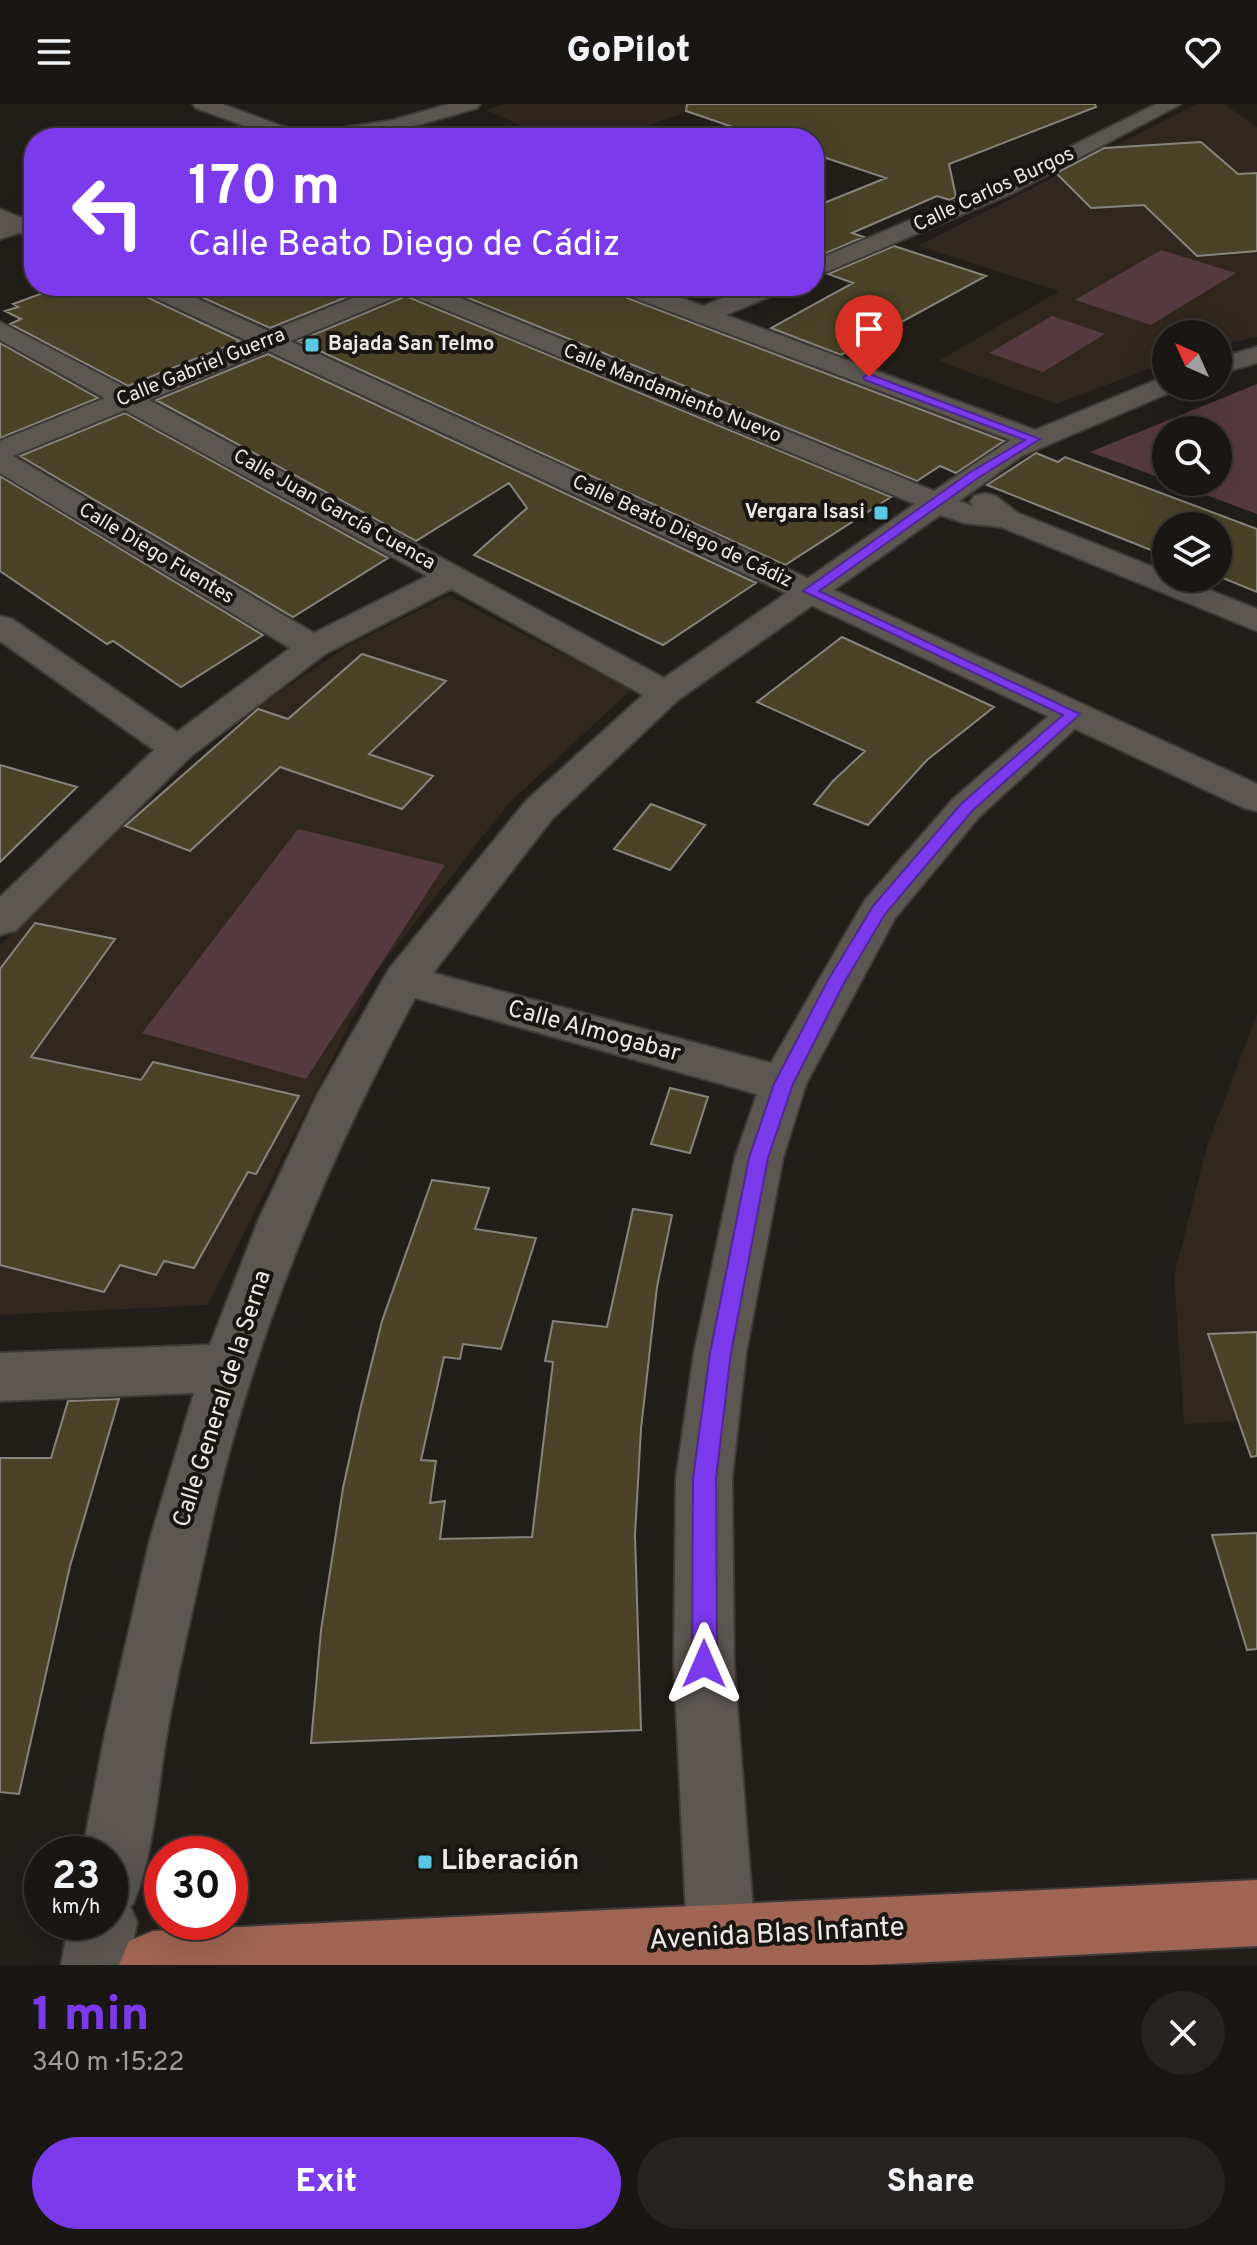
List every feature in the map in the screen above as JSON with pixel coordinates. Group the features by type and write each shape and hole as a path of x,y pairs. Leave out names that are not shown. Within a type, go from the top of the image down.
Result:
{"main road":[{"name":"Avenida Blas Infante","path":"153,1965 1257,1913"}],"street":[{"path":"203,104 269,128"},
{"path":"382,128 470,104"},
{"name":"Calle Carlos Burgos","path":"824,266 991,194 1171,104"},
{"name":"Calle Beato Diego de Cádiz","path":"172,296 1257,799"},
{"name":"Calle Gabriel Guerra","path":"0,451 379,296"},
{"name":"Calle Mandamiento Nuevo","path":"436,296 946,494 984,519 1007,519 1257,621"},
{"path":"652,296 1034,439"},
{"path":"704,315 750,296"},
{"name":"Calle Juan García Cuenca","path":"0,330 666,693"},
{"path":"1232,362 1257,355"},
{"name":"Calle General de la Serna","path":"118,1836 136,1734 179,1539 228,1368 282,1221 340,1095 404,980 539,810 666,693 946,494 1034,439 1152,390"},
{"name":"Calle Diego Fuentes","path":"0,461 313,647"},
{"path":"0,921 177,749 313,647 454,575"},
{"path":"0,626 177,749"},
{"path":"721,1937 704,1664 704,1478 720,1353 759,1158 783,1084 820,1011 879,910 966,808 1073,714"},
{"name":"Calle Almogabar","path":"404,980 783,1084"},
{"path":"0,1377 228,1368"},
{"path":"95,1965 100,1940"}],"shaded area":[{"path":"506,104 706,106 633,128 527,128 485,110"},
{"path":"1197,104 1224,104 1257,127 1257,337 1232,343 1232,320 1152,320 1152,367 1057,404 938,361 1059,291 918,246"},
{"path":"1161,250 1236,273 1159,320 1152,320 1151,325 1075,300"},
{"path":"1052,316 1105,334 1043,372 989,353"},
{"path":"1257,384 1257,514 1209,496 1232,496 1232,416 1178,416 1218,400 1232,400 1232,394"},
{"path":"1152,427 1152,475 1090,452"},
{"path":"449,595 631,690 508,804 375,974 208,1305 0,1315 0,946 126,822 256,708 348,646"},
{"path":"298,829 445,865 306,1079 142,1033"},
{"path":"1257,1014 1257,1420 1184,1424 1174,1276 1207,1146"}],"building":[{"path":"687,104 1095,104 1096,107 949,164 956,197 950,200 937,196 852,233 864,237 824,254 824,203 886,178 824,157 824,128 736,128 686,111"},
{"path":"1201,142 1238,174 1257,173 1257,251 1197,256 1144,205 1091,208 1056,173 1104,148"},
{"path":"894,246 986,276 841,355 771,328 853,283 828,274"},
{"path":"35,296 144,296 240,341 128,386 10,324 21,319 5,311 18,307 13,304"},
{"path":"199,296 349,296 270,328"},
{"path":"406,296 891,497 785,565 298,341"},
{"path":"464,296 622,296 1004,441 956,473 940,466 917,481"},
{"path":"0,343 98,398 0,438"},
{"path":"268,354 756,583 663,645 474,555 527,508 509,483 416,541 156,400"},
{"path":"125,413 388,558 293,617 20,456"},
{"path":"1036,453 1058,462 1065,457 1152,490 1152,496 1169,496 1212,512 1152,512 1152,550 987,485"},
{"path":"0,476 263,635 181,687 113,641 107,644 0,571"},
{"path":"1232,520 1257,529 1257,592 1232,582"},
{"path":"842,637 994,707 927,760 868,825 814,804 865,751 757,702"},
{"path":"362,654 446,681 369,754 433,776 402,809 280,767 190,851 125,826 258,709 288,719"},
{"path":"0,765 77,787 0,862"},
{"path":"651,804 705,825 670,870 614,849"},
{"path":"35,923 115,939 31,1057 141,1080 153,1062 299,1096 256,1174 248,1172 194,1268 164,1261 156,1275 120,1265 104,1292 0,1265 0,969"},
{"path":"670,1088 708,1097 690,1153 651,1144"},
{"path":"432,1180 489,1188 475,1229 536,1238 501,1349 463,1344 460,1359 444,1357 421,1460 436,1461 430,1503 445,1501 440,1539 532,1537 553,1362 545,1361 553,1321 607,1327 633,1209 672,1215 657,1287 641,1429 635,1535 641,1730 311,1743 321,1630 343,1488 382,1321"},
{"path":"1257,1332 1257,1456 1251,1457 1208,1334"},
{"path":"119,1399 70,1566 19,1794 0,1792 0,1458 51,1458 68,1401"},
{"path":"1257,1533 1257,1649 1247,1650 1212,1535"}],"place":[{"name":"Bajada San Telmo","path":"312,345"},
{"name":"Vergara Isasi","path":"881,513"},
{"name":"Liberación","path":"425,1862"}],"route":[{"path":"704,1664 704,1478 720,1353 759,1158 783,1084 847,962 879,910 966,808 1073,714 809,591 934,502 1012,450 1034,439 869,377"}]}
